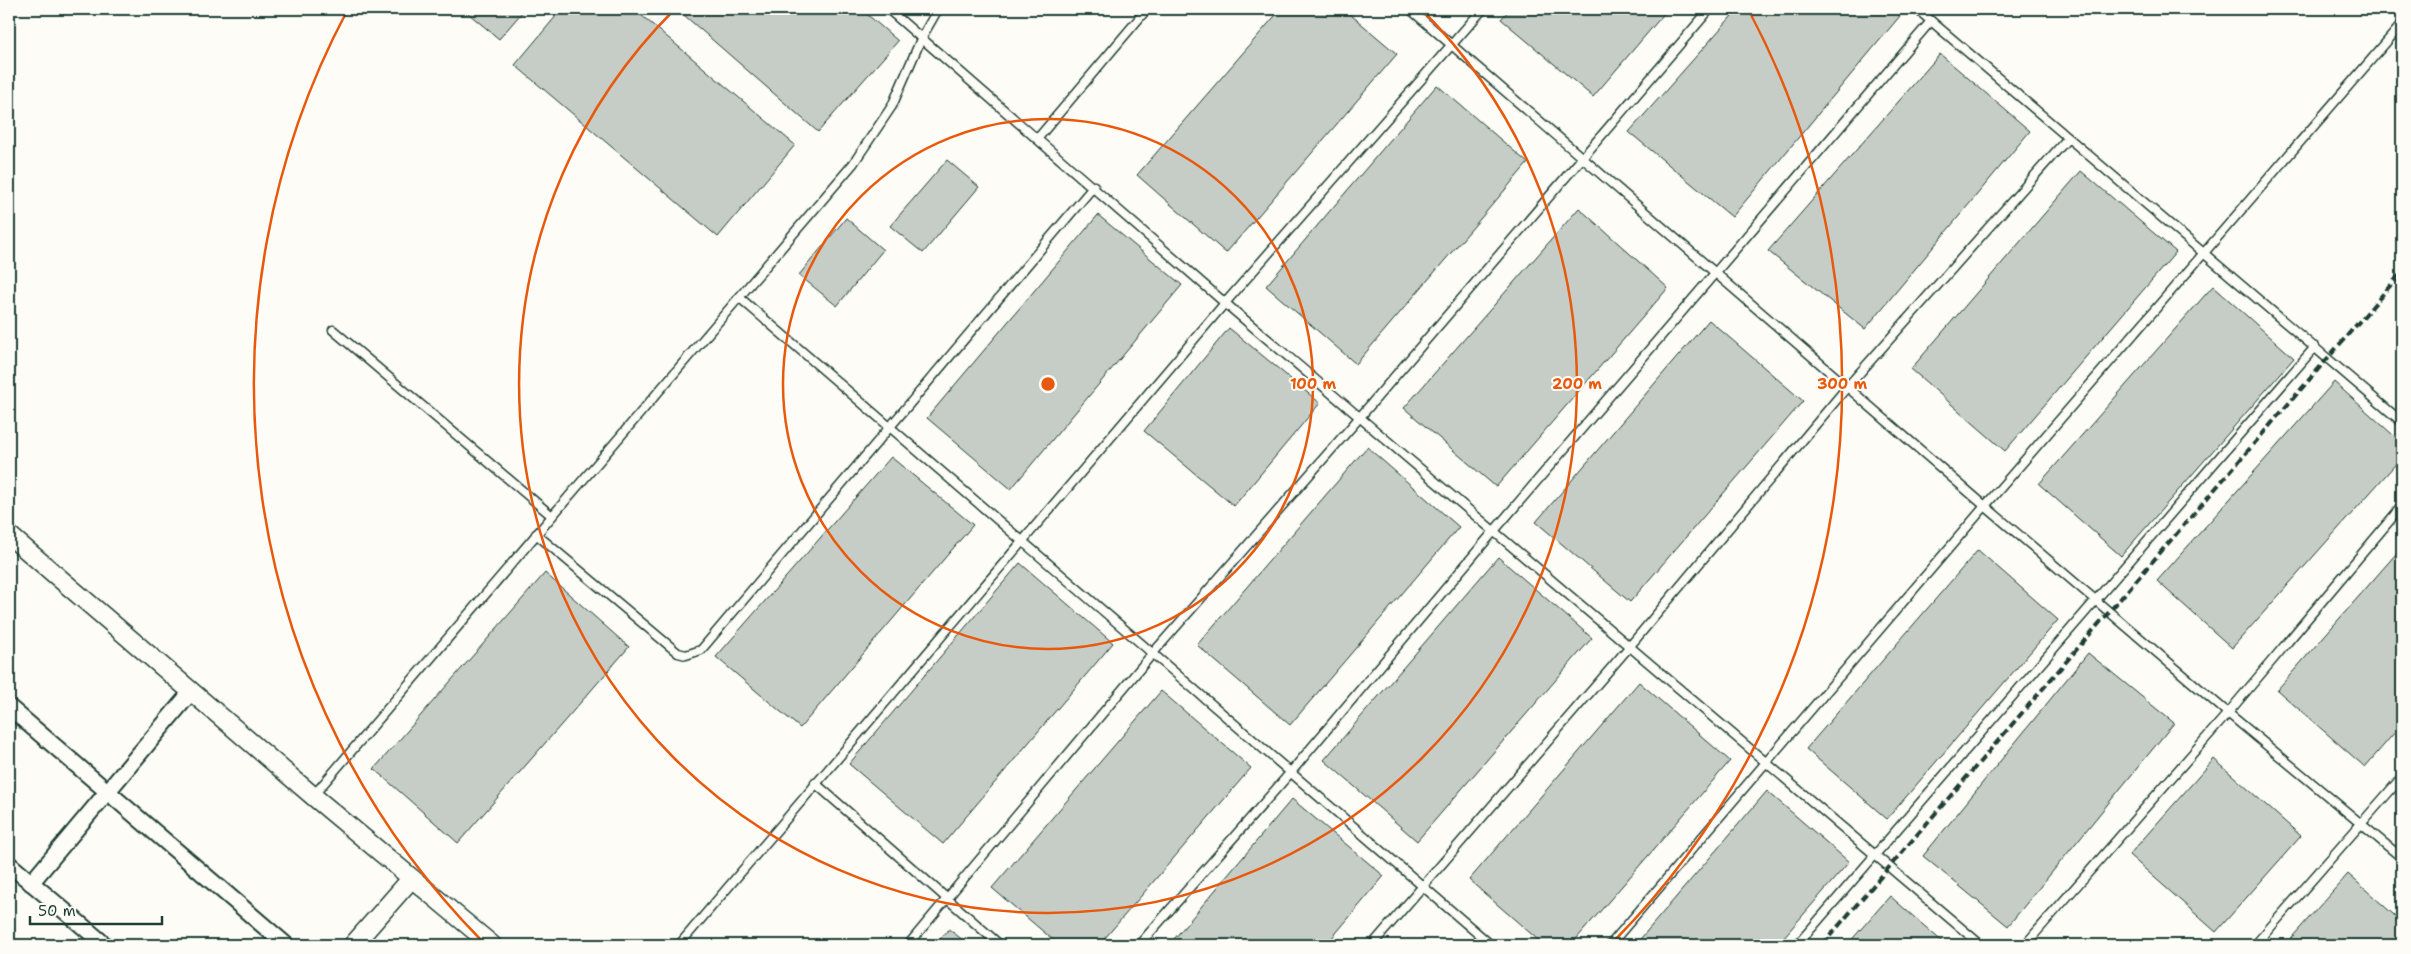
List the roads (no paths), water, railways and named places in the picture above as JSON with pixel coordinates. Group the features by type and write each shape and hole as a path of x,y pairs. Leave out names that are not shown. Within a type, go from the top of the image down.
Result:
{"street":[{"path":"9,535 484,943"},
{"path":"31,883 191,692"},
{"path":"9,707 286,945"},
{"path":"9,864 105,945"},
{"path":"353,945 411,879"}],"lane":[{"path":"888,9 1094,186 1226,303 1981,945"},
{"path":"313,796 827,197 875,134 892,106 922,37 938,9"},
{"path":"1038,138 1147,9"},
{"path":"1410,9 1580,158 1848,386 1984,506 2402,858"},
{"path":"679,945 815,783 1023,543 1226,303 1483,9"},
{"path":"908,945 1153,653 1360,417 1580,158 1710,9"},
{"path":"1917,9 2402,422"},
{"path":"1139,945 1291,772 1494,530 1932,21"},
{"path":"1610,945 1764,762 2202,252 2402,24"},
{"path":"1372,945 1630,646 1848,386 2068,138"},
{"path":"536,534 678,653 695,653 708,643 1094,186"},
{"path":"740,298 1490,945"},
{"path":"333,330 552,516"},
{"path":"1797,945 2315,347"},
{"path":"2026,945 2228,713 2402,506"},
{"path":"2254,945 2402,777"},
{"path":"815,783 1000,945"}],"railway":[{"path":"1822,945 2402,272"}]}
